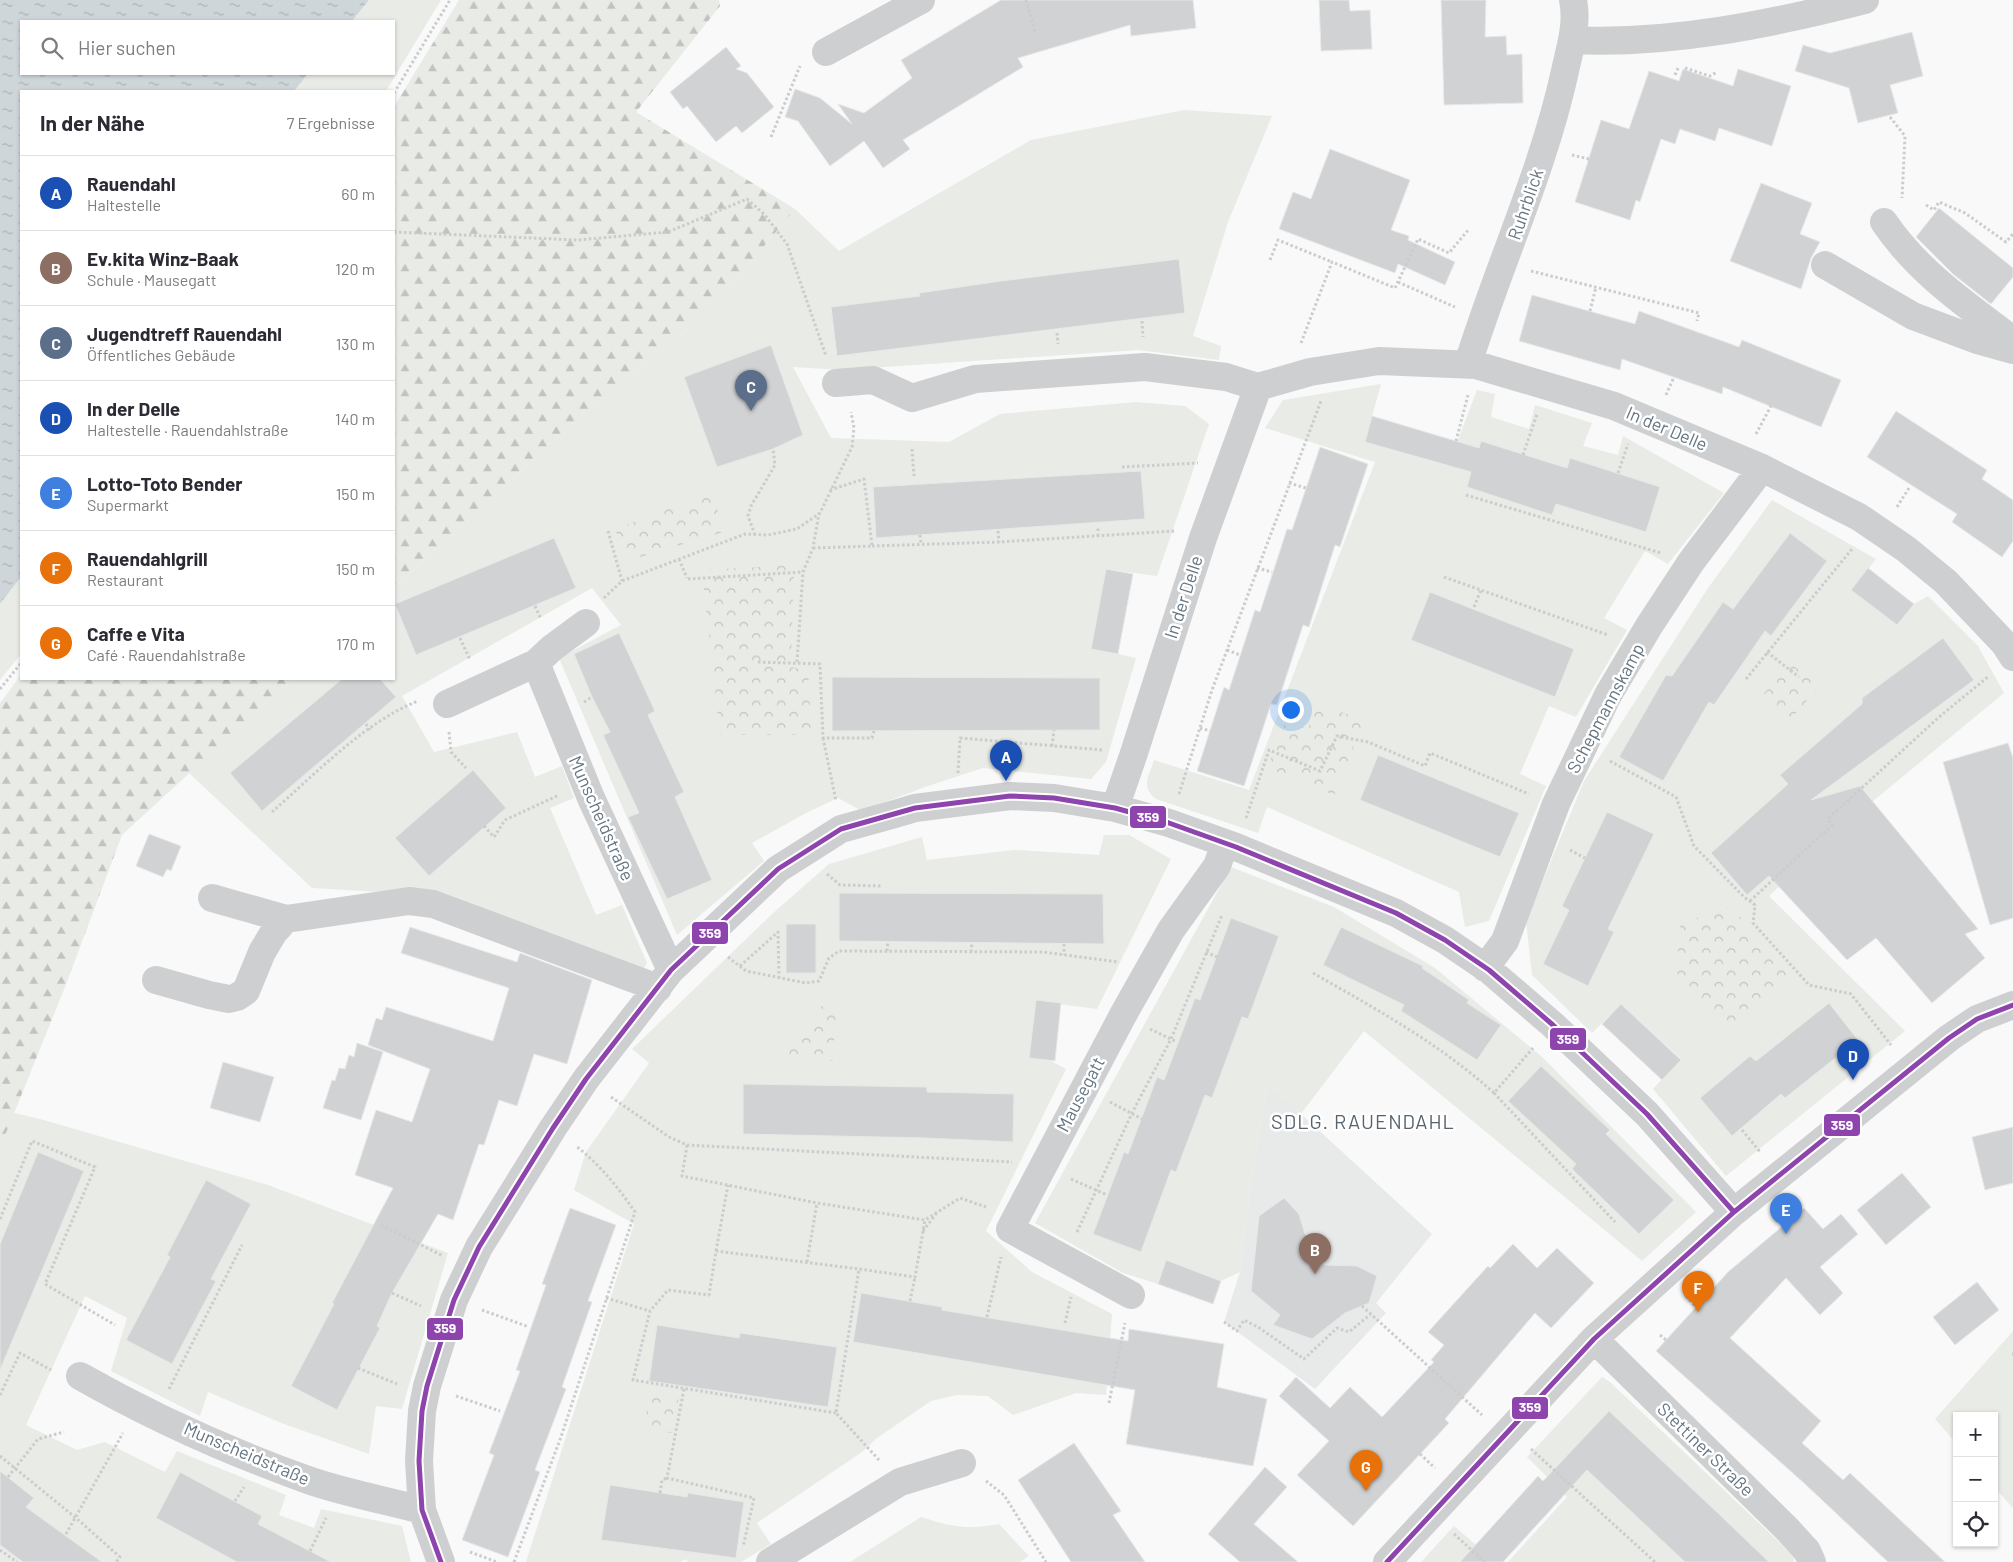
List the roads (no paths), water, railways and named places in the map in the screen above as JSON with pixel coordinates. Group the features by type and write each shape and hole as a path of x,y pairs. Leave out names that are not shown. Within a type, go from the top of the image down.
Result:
{"street":[{"path":"814,56 921,0"},
{"name":"Ruhrblick","path":"1472,364 1482,319 1544,147 1559,96 1576,15 1574,0"},
{"path":"1572,40 1600,42 1676,36 1800,16 1865,0"},
{"path":"1884,222 1900,246 1928,275 2013,340"},
{"path":"1825,265 1913,316 1978,340 2013,350"},
{"name":"In der Delle","path":"1115,808 1203,538 1258,387 1334,367 1380,361 1472,364 1614,406 1762,468 1872,525 1918,558 1946,582 2004,643 2013,657"},
{"path":"836,383 873,380 912,398 975,379 1145,367 1226,377 1258,387"},
{"name":"Schepmannskamp","path":"1485,968 1505,941 1556,804 1608,695 1691,562 1762,468"},
{"path":"447,704 536,663 552,648 586,623"},
{"name":"Munscheidstraße","path":"536,663 665,979"},
{"path":"441,1562 422,1510 419,1462 426,1391 454,1300 468,1269 479,1247 553,1128 586,1079 665,979 778,869 841,829 915,808 1010,796 1054,798 1115,808 1230,845 1396,913 1445,940 1485,968 1553,1025 1648,1114 1734,1212"},
{"name":"Mausegatt","path":"1131,1295 1010,1229 1042,1166 1171,930 1230,845"},
{"path":"212,898 286,919 409,901 426,903 665,979"},
{"path":"156,980 209,995 229,999 237,998 246,991 262,952 274,932 286,919"},
{"path":"1386,1562 1594,1339 1734,1212 1910,1069 1977,1019 2013,1005"},
{"name":"Stettiner Straße","path":"1594,1339 1609,1357 1788,1528 1807,1551 1812,1562"},
{"name":"Munscheidstraße","path":"80,1376 147,1410 253,1458 310,1480 422,1510"},
{"path":"770,1562 900,1482 962,1463"}],"water":[{"path":"0,0 369,0 353,20 20,20 20,75 307,75 295,90 20,90 20,578 0,604"}],"place":[{"name":"Jugendtreff Rauendahl","path":"751,411"},
{"name":"Rauendahl","path":"1006,781"},
{"name":"In der Delle","path":"1853,1080"},
{"name":"Lotto-Toto Bender","path":"1786,1234"},
{"name":"Ev.kita Winz-Baak","path":"1315,1274"},
{"name":"Rauendahlgrill","path":"1698,1312"},
{"name":"Caffe e Vita","path":"1366,1491"}],"district":[{"name":"SDLG. RAUENDAHL","path":"1363,1121"}]}
